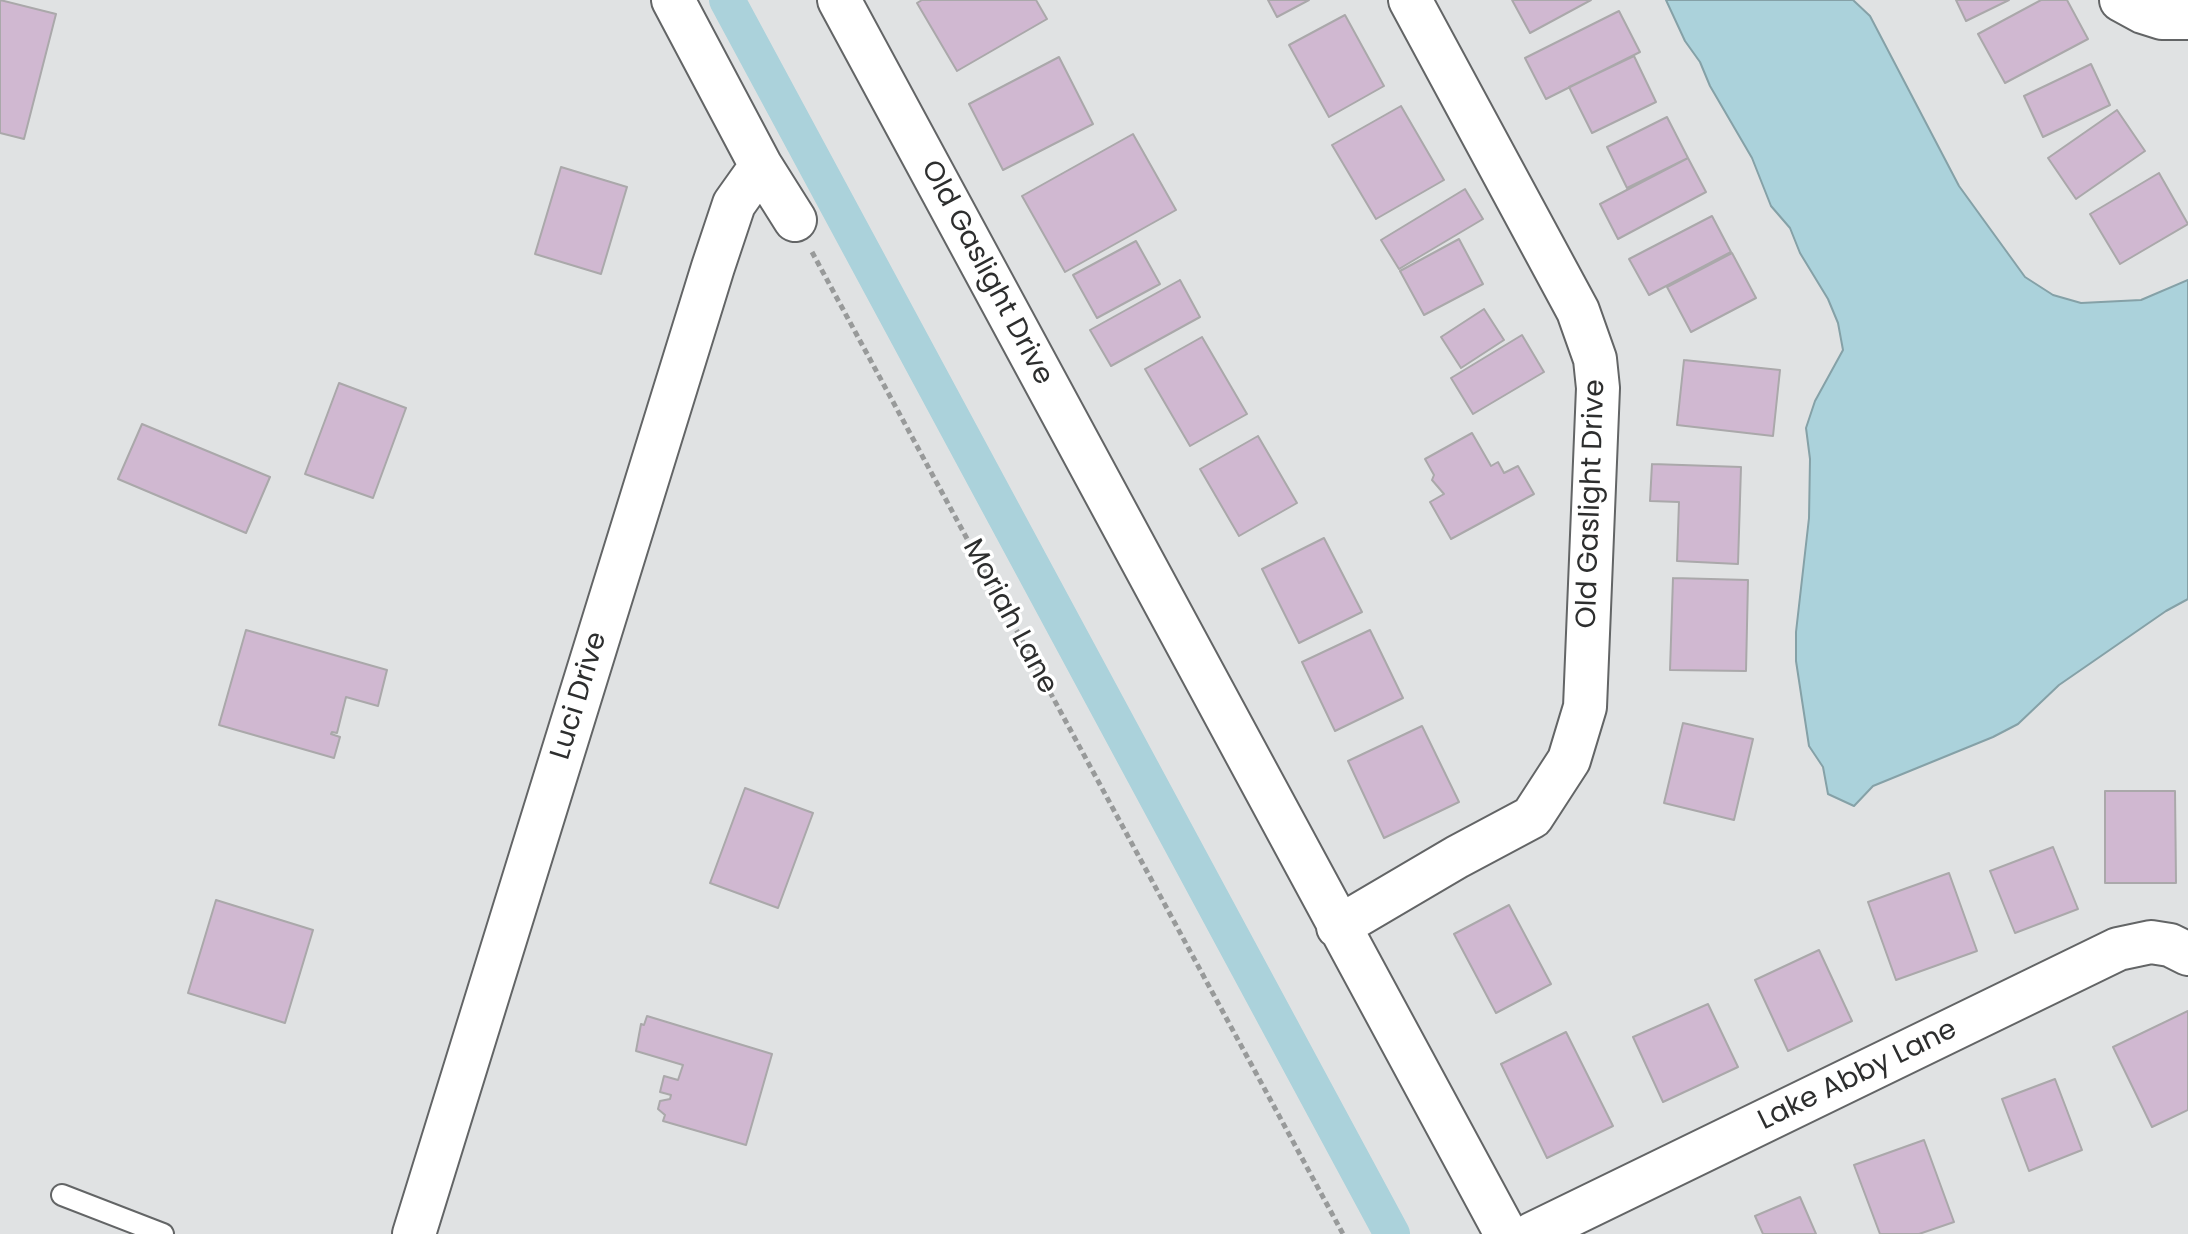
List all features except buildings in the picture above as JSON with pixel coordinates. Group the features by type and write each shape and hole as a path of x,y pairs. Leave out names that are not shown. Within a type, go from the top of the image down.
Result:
{"street":[{"path":"673,0 761,166 795,220"},
{"name":"Old Gaslight Drive","path":"839,0 1506,1234"},
{"name":"Old Gaslight Drive","path":"1338,927 1532,817 1569,760 1585,707 1598,388 1595,359 1578,311 1410,0"},
{"path":"2121,0 2162,18 2188,18"},
{"name":"Luci Drive","path":"414,1234 713,267 734,204 761,166"},
{"name":"Lake Abby Lane","path":"1532,1234 2118,949 2151,942 2170,945 2188,954"}],"lane":[{"path":"62,1195 163,1234"}],"path":[{"name":"Moriah Lane","path":"795,220 1343,1234"}],"water":[{"path":"1666,0 1853,0 1870,16 1959,186 2025,277 2053,295 2081,303 2141,300 2188,280 2188,599 2059,685 2018,724 1873,786 1854,806 1828,794 1823,767 1809,746 1796,661 1796,632 1809,518 1810,459 1806,428 1815,401 1843,350 1838,323 1790,228 1771,206 1752,158 1710,86 1700,62 1685,41"}],"waterway":[{"path":"727,0 1392,1234"}]}
